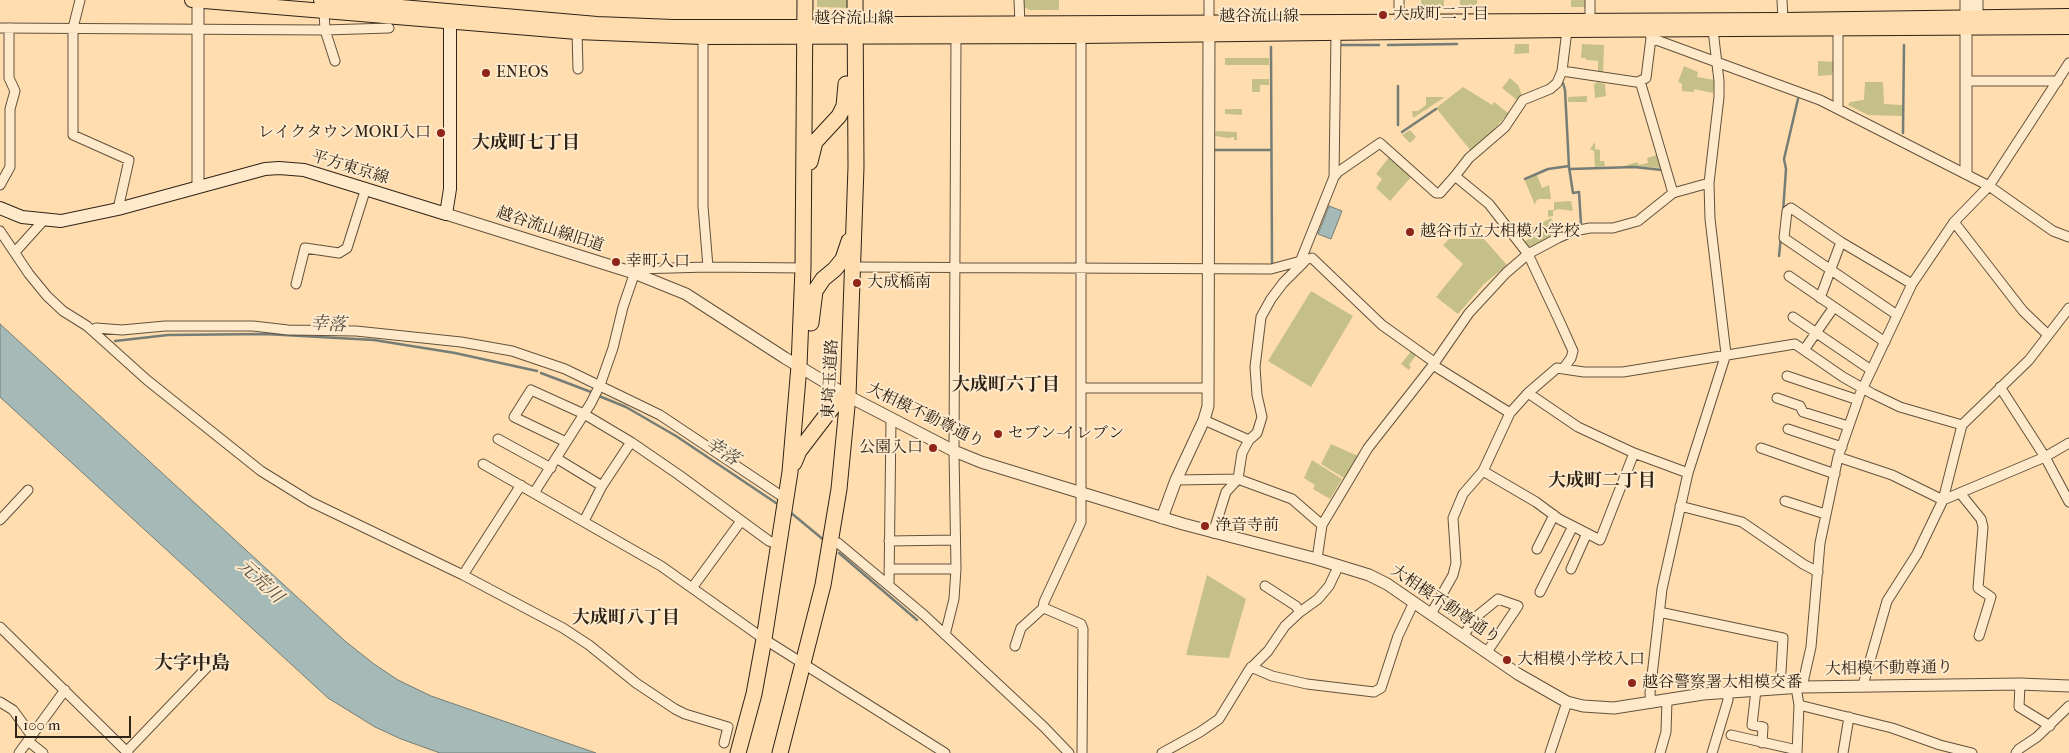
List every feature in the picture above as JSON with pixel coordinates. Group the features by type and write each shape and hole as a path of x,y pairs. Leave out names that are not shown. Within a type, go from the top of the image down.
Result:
{"highway":[{"name":"東埼玉道路","path":"738,753 754,694 780,545 790,472 799,366 803,268 808,30 805,0"},
{"path":"808,30 814,0"},
{"name":"東埼玉道路","path":"780,753 823,585 839,489 848,396 853,267 855,0"},
{"path":"805,186 811,152 815,142 821,133 832,124 844,106 854,32"},
{"path":"799,366 809,351 815,291 823,279 843,259 848,247 854,209"},
{"path":"790,472 800,451 838,400 848,396"}],"main road":[{"name":"越谷流山線","path":"192,0 450,11 597,24 956,36 1081,36 1209,28 1399,21 1970,20 2069,27"},
{"name":"越谷流山線","path":"450,11 578,32 703,37 808,30"},
{"path":"446,214 450,188 450,11"},
{"name":"越谷流山線","path":"854,32 1020,24 1209,28 1336,34 1567,30 1650,34 1713,30 1838,28 2069,16"},
{"name":"平方東京線","path":"0,208 22,217 42,221 77,219 264,169 279,168 304,170 446,214"}],"street":[{"path":"80,0 73,28 73,135 129,160 118,208"},
{"path":"198,0 198,186"},
{"path":"1019,0 1020,24"},
{"path":"1162,518 1176,480 1208,410 1209,0"},
{"path":"1399,0 1399,21"},
{"path":"1590,0 1590,20"},
{"path":"1782,0 1783,20"},
{"path":"1966,0 1970,20 1966,81 1966,173"},
{"path":"1970,20 1977,0"},
{"path":"322,6 325,30 335,61"},
{"path":"0,186 10,167 10,109 15,91 9,78 5,28 325,30 389,28"},
{"path":"1838,28 1838,108"},
{"path":"1213,533 1226,492 1238,479 1242,453 1249,440 1257,433 1262,417 1256,395 1255,367 1261,317 1271,299 1304,260 1334,177 1338,172 1380,143 1436,193 1440,192 1470,158 1505,127 1523,100 1550,89 1557,83 1562,72 1567,30"},
{"path":"1651,703 1659,612 1680,506 1688,473 1726,354 1710,219 1710,183 1719,97 1713,30"},
{"path":"578,32 578,69"},
{"path":"1334,177 1336,34"},
{"path":"1562,72 1640,81 1646,78 1650,34 1717,62 1838,108 1966,173 1989,186 2053,231 2069,238"},
{"path":"945,635 954,599 956,569 954,451 956,36"},
{"path":"1014,646 1021,628 1043,608 1044,602 1081,522 1081,36"},
{"path":"703,37 703,206 708,266"},
{"path":"1731,735 1797,752 1799,687 1812,647 1820,543 1825,514 1838,457 1862,389 1912,284 1954,222 1989,186 2069,63"},
{"path":"1640,81 1673,193"},
{"path":"1966,81 2058,81"},
{"path":"1455,176 1488,204 1528,254 1573,351 1571,358 1563,369"},
{"path":"1317,559 1322,525 1368,448 1469,313 1500,280 1528,254 1574,231 1590,228 1613,228 1638,221 1673,193 1710,183"},
{"path":"296,284 305,248 338,253 347,248 366,188"},
{"path":"1897,315 1784,238 1787,211 1791,208 1841,242 1912,284"},
{"name":"越谷流山線旧道","path":"446,214 634,273 686,294 799,366"},
{"path":"15,252 42,221"},
{"path":"1954,222 2022,311 2048,334"},
{"path":"0,231 29,274 47,296 63,311 93,331 154,385 261,471 312,502 463,575 563,628 589,645 636,683 675,709 685,714 728,727 724,743"},
{"path":"1820,298 1841,242"},
{"path":"853,267 1270,269 1312,258 1382,325 1433,363 1510,413"},
{"path":"534,493 600,385 613,348 634,273 640,268 708,266 803,268"},
{"path":"1789,276 1885,342"},
{"path":"1804,350 1834,307"},
{"path":"1863,685 1887,601 1917,554 1943,500 1962,425 2000,386 2029,360 2069,308"},
{"path":"1793,317 1871,370"},
{"path":"93,331 96,328 122,330 165,326 252,326 288,330 356,331 461,342 528,356 565,369 660,415 780,495 787,497"},
{"path":"1431,614 1453,575 1456,563 1454,518 1463,494 1483,471 1510,413 1553,370 1623,372 1795,344 1862,389 1900,407 1962,425"},
{"name":"大相模不動尊通り","path":"799,366 848,396 891,419 954,451 981,462 1213,533 1339,565 1381,581 1525,678 1567,702 1583,706 1614,708 1727,692 1799,687 2020,684 2069,686"},
{"path":"1787,376 1858,400"},
{"path":"2000,386 2045,457 2069,502"},
{"path":"1081,388 1208,388"},
{"path":"566,442 514,417 531,390 584,414 632,442 769,541 780,545"},
{"path":"1528,393 1578,426 1634,452 1688,473"},
{"path":"1777,398 1800,406 1803,412 1848,426"},
{"path":"889,585 891,419"},
{"path":"1204,420 1249,440"},
{"path":"1788,429 1842,448"},
{"path":"498,439 551,468"},
{"path":"584,521 602,486 632,442"},
{"path":"1838,457 1892,475 1943,500 2045,457 2069,443"},
{"path":"1761,448 1835,474"},
{"path":"1483,471 1536,502 1554,516 1600,540 1634,452"},
{"path":"556,458 602,486"},
{"path":"483,464 661,566 764,639 941,752"},
{"path":"1176,480 1238,479 1292,499 1322,525"},
{"path":"463,575 521,485"},
{"path":"0,520 28,490"},
{"path":"1960,493 1981,518 1983,527 1978,588 1991,597 1979,636"},
{"path":"1785,501 1825,514"},
{"path":"1680,506 1742,522 1803,564 1818,572"},
{"path":"1536,549 1554,516"},
{"path":"692,588 742,521"},
{"path":"1540,592 1573,526"},
{"path":"1571,570 1587,533"},
{"path":"889,541 956,540"},
{"path":"831,542 838,543 889,585 1044,727 1069,753"},
{"path":"1162,753 1215,722 1251,667 1268,651 1284,626 1318,599 1328,586 1339,565"},
{"path":"889,569 956,569"},
{"path":"1265,586 1296,606 1300,612"},
{"path":"1463,636 1477,616 1498,599 1518,606 1487,652"},
{"path":"1251,667 1272,676 1306,684 1374,692 1380,688 1398,636 1414,602"},
{"path":"1043,608 1081,624 1083,629 1082,753"},
{"path":"1659,612 1783,638 1780,689"},
{"path":"0,627 127,752 213,661"},
{"path":"2020,684 2019,707 2050,726"},
{"path":"19,753 66,690"},
{"path":"1756,690 1752,725 1763,727 1762,743"},
{"path":"1712,753 1728,700 1727,692"},
{"path":"1667,700 1666,732 1661,751 1671,753"},
{"path":"0,702 13,710 30,738 43,753"},
{"path":"1550,753 1567,702"},
{"path":"1799,705 1892,728 1940,745 1972,753"},
{"path":"2016,753 2018,749 2050,726 2069,706"},
{"path":"1843,753 1849,717"}],"shaded area":[{"path":"817,0 850,0 851,8 817,7"},
{"path":"1023,0 1059,0 1059,10 1030,10 1023,7"},
{"path":"1421,0 1444,0 1444,8 1422,8"},
{"path":"1460,0 1477,0 1477,7 1460,7"},
{"path":"1571,0 1587,0 1587,7 1571,7"},
{"path":"1515,44 1529,44 1529,53 1514,54"},
{"path":"1582,44 1604,45 1603,73 1598,73 1598,61 1581,58"},
{"path":"1225,58 1269,58 1269,65 1225,65"},
{"path":"1818,61 1835,62 1832,75 1818,76"},
{"path":"1684,66 1698,72 1697,77 1715,80 1713,93 1694,89 1694,92 1682,91 1682,84 1678,82"},
{"path":"1510,78 1518,85 1522,95 1517,100 1502,88"},
{"path":"1252,79 1269,79 1269,85 1260,85 1260,92 1252,92"},
{"path":"1598,82 1605,84 1606,96 1595,98 1594,84"},
{"path":"1865,82 1883,82 1884,104 1902,105 1902,116 1868,115 1848,105 1850,102 1864,100"},
{"path":"1463,87 1492,105 1494,102 1508,113 1488,137 1471,151 1436,108"},
{"path":"1587,96 1587,102 1568,102 1568,97"},
{"path":"1426,97 1445,97 1413,118 1412,111 1418,111 1426,105"},
{"path":"1225,109 1242,109 1242,115 1225,114"},
{"path":"1410,130 1416,137 1410,143 1402,135"},
{"path":"1217,131 1237,132 1237,140 1234,140 1234,137 1216,136 1214,134"},
{"path":"1595,142 1595,149 1600,150 1600,161 1604,161 1605,166 1595,167 1594,151 1590,149"},
{"path":"1657,155 1662,168 1624,166 1637,162 1639,165 1648,163 1647,158"},
{"path":"1390,156 1412,176 1390,201 1376,188 1382,179 1376,174"},
{"path":"1537,175 1542,188 1549,185 1551,199 1539,199 1535,205 1525,181"},
{"path":"1571,201 1573,211 1559,209 1553,211 1553,216 1548,217 1548,210 1554,210 1554,202"},
{"path":"1551,218 1555,229 1560,234 1530,248 1525,241 1531,238 1526,231"},
{"path":"1449,239 1484,239 1507,265 1484,284 1458,314 1436,297 1463,264 1443,245"},
{"path":"1311,291 1353,316 1311,387 1268,361"},
{"path":"1412,350 1417,354 1409,365 1411,367 1409,370 1401,364"},
{"path":"1331,444 1358,456 1344,478 1321,464"},
{"path":"1312,460 1342,479 1330,499 1313,489 1315,485 1304,478"},
{"path":"1207,575 1246,599 1229,658 1186,655"}],"water":[{"path":"1329,206 1342,211 1331,239 1318,234"},
{"name":"元荒川","path":"0,324 345,641 374,664 398,680 431,696 596,753 440,753 375,727 328,698 0,397"}],"waterway":[{"path":"1388,45 1457,44"},
{"path":"1341,45 1379,45"},
{"path":"1903,133 1904,45"},
{"path":"1271,47 1272,263"},
{"path":"1563,83 1569,167 1573,193 1579,192 1581,224"},
{"path":"1398,86 1398,125"},
{"path":"1783,212 1786,169 1784,159 1798,99"},
{"path":"1402,132 1436,109"},
{"path":"1213,150 1271,150"},
{"path":"1525,179 1548,169 1569,166"},
{"path":"1571,169 1634,167 1662,170"},
{"path":"1779,256 1781,237"},
{"name":"幸落","path":"115,341 168,335 265,334 374,340 455,353 537,371"},
{"name":"幸落","path":"541,373 591,392"},
{"name":"幸落","path":"599,396 626,407 676,436 776,503"},
{"name":"幸落","path":"790,512 825,541"},
{"name":"幸落","path":"839,553 917,620"}],"place":[{"name":"大成町二丁目","path":"1383,15"},
{"name":"ENEOS","path":"486,73"},
{"name":"レイクタウンMORI入口","path":"441,133"},
{"name":"越谷市立大相模小学校","path":"1410,232"},
{"name":"幸町入口","path":"616,262"},
{"name":"大成橋南","path":"857,283"},
{"name":"セブン-イレブン","path":"998,434"},
{"name":"公園入口","path":"933,448"},
{"name":"浄音寺前","path":"1205,526"},
{"name":"大相模小学校入口","path":"1507,660"},
{"name":"越谷警察署大相模交番","path":"1632,683"}],"district":[{"name":"大成町七丁目","path":"526,144"},
{"name":"大成町六丁目","path":"1006,386"},
{"name":"大成町二丁目","path":"1602,482"},
{"name":"大成町八丁目","path":"626,619"},
{"name":"大字中島","path":"192,664"}]}
